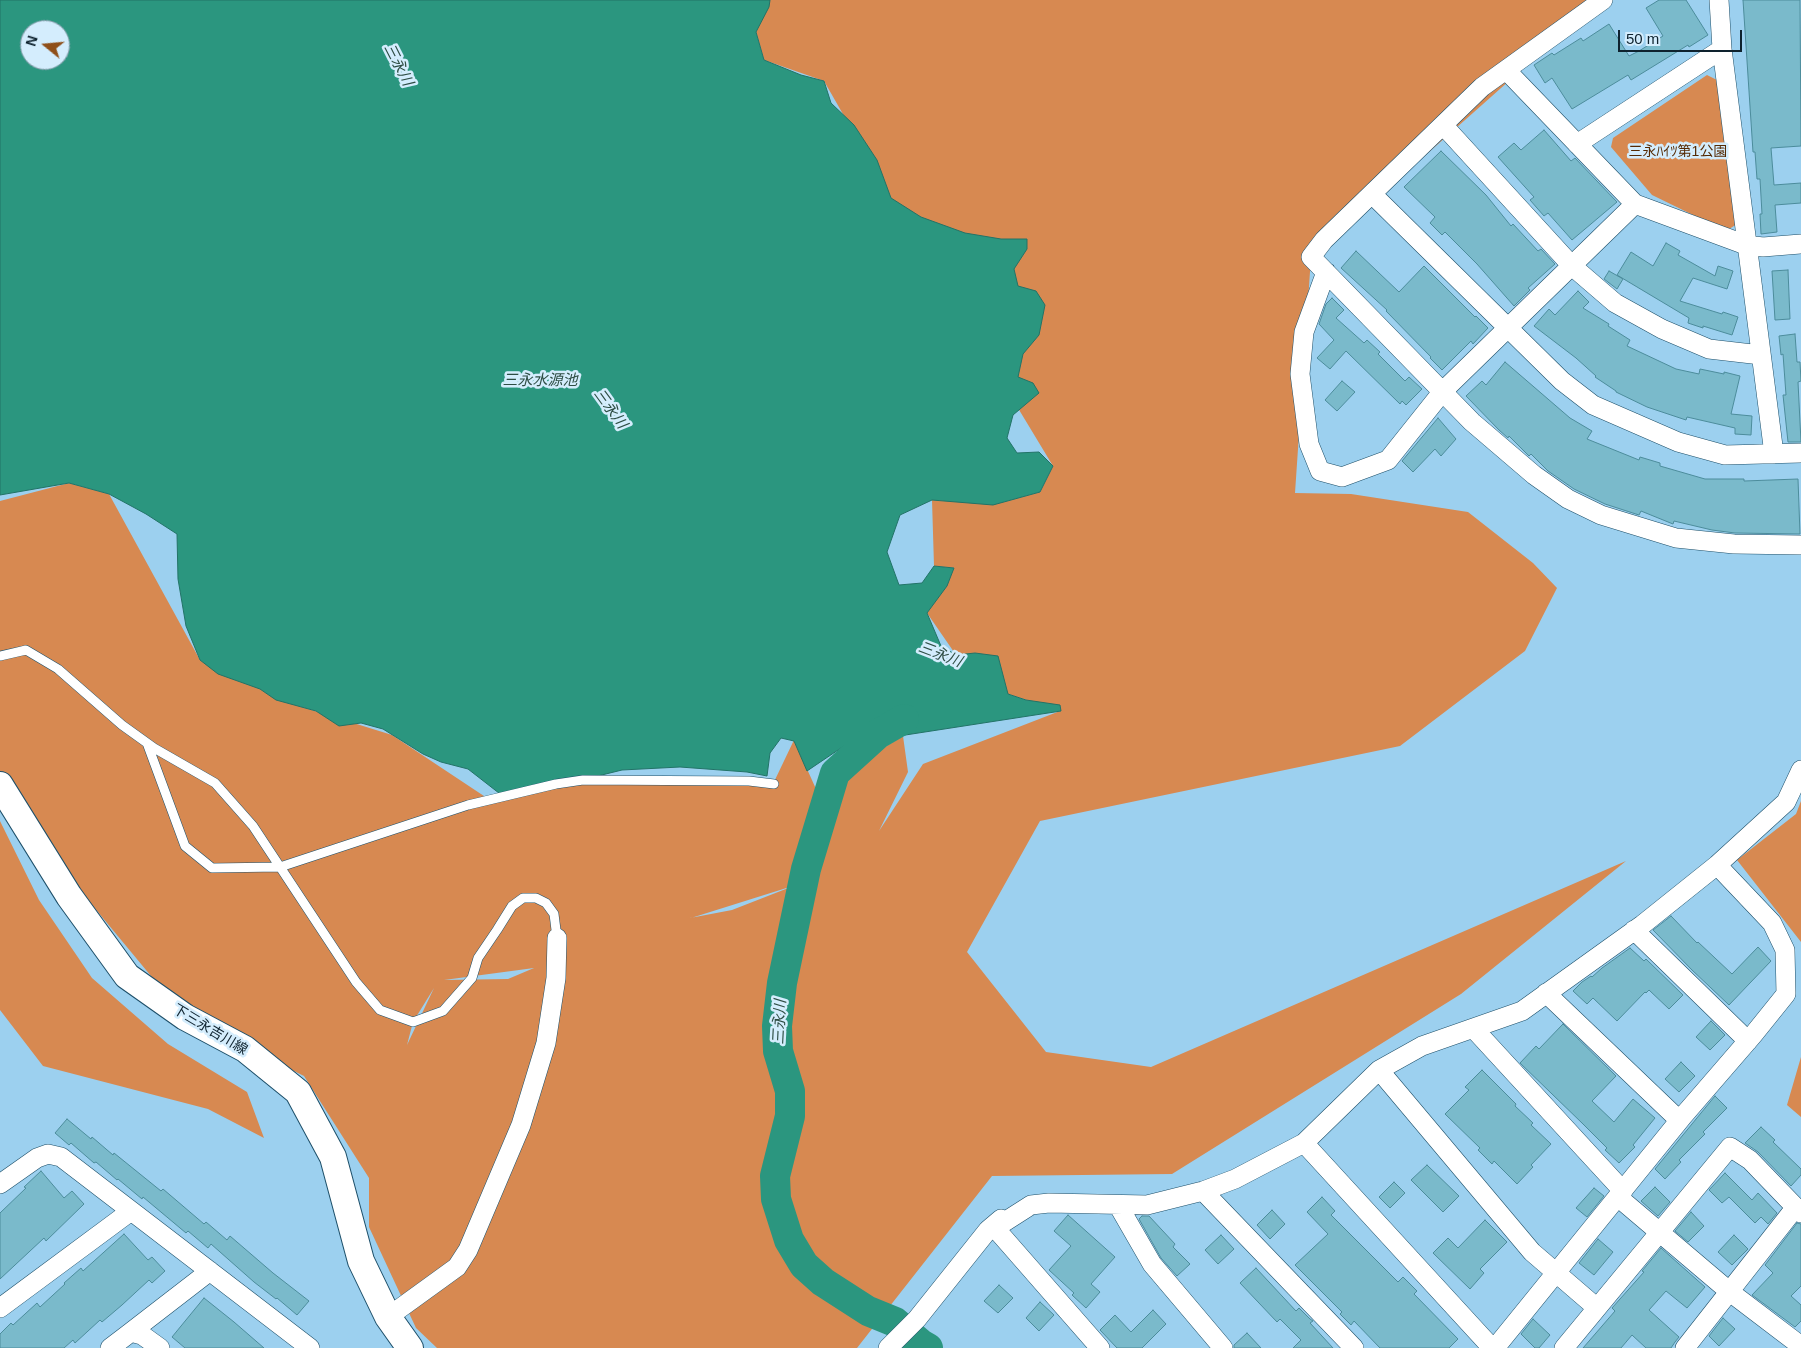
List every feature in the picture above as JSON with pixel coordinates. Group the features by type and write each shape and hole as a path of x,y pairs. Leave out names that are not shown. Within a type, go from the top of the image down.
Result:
{"main road":[{"name":"下三永吉川線","path":"0,785 69,896 127,976 185,1017 245,1049 298,1092 333,1157 360,1261 388,1317 410,1348"}],"street":[{"path":"1603,0 1482,87 1324,240 1311,257 1472,422 1534,475 1568,498 1601,515 1676,538 1734,544 1801,545"},
{"path":"1719,0 1722,49 1774,454"},
{"path":"1577,144 1722,49"},
{"path":"1506,70 1636,204 1746,245 1764,247 1801,244"},
{"path":"1443,125 1572,266 1615,303 1662,330 1709,349 1761,355"},
{"path":"1372,194 1562,381 1593,405 1678,442 1725,455 1801,453"},
{"path":"1326,272 1304,332 1300,374 1309,444 1320,470 1342,477 1388,460 1443,391 1636,204"},
{"path":"995,1228 1031,1206 1049,1203 1147,1205 1203,1191 1234,1179 1304,1143 1379,1070 1422,1046 1522,1011 1634,930 1717,864 1786,802 1801,770"},
{"path":"1304,1143 1493,1348 1679,1120 1786,994 1785,950 1772,923 1717,864"},
{"path":"1634,930 1748,1041"},
{"path":"388,1317 457,1267 468,1250 521,1125 546,1043 556,978 557,938"},
{"path":"1546,993 1679,1120"},
{"path":"1474,1029 1620,1194 1660,1232 1730,1292 1801,1346"},
{"path":"1379,1070 1532,1252 1597,1308"},
{"path":"1564,1348 1730,1147 1750,1160 1798,1210 1685,1348"},
{"path":"0,1184 37,1158 48,1154 60,1157 310,1348"},
{"path":"1203,1191 1354,1348"},
{"path":"1118,1205 1152,1264 1223,1348"},
{"path":"0,1308 131,1211"},
{"path":"888,1348 917,1319 988,1230 1001,1219 995,1228"},
{"path":"995,1228 1100,1348"},
{"path":"110,1348 210,1271"},
{"path":"131,1332 142,1335 160,1348"}],"lane":[{"path":"0,656 26,650 58,669 122,725 147,743 215,783 253,826 362,989 380,1010 413,1022 443,1011 472,978 478,958 512,906 523,898 536,898 546,903 554,914 557,938"},
{"path":"147,743 185,846 212,868 280,867 468,806 556,784 592,780 774,784"}],"green space":[{"path":"765,0 1600,0 1311,257 1295,493 1351,494 1468,512 1533,563 1557,588 1525,651 1400,746 1040,821 967,952 1046,1052 1151,1067 1626,861 1461,994 1172,1174 992,1176 857,1348 437,1348 416,1328 369,1227 369,1178 304,1076 185,1017 0,794 0,501 69,483 109,494 200,660 299,706 392,735 490,800 556,784 773,784 794,740 816,789 903,736 908,772 879,831 923,764 1060,711 1008,694 956,655 927,613 954,568 934,566 932,500 1003,502 1040,492 1053,466 891,198 824,81 764,60 756,32","holes":["796,885 732,910 693,918","534,968 508,979 444,980","434,988 407,1045 413,1022"]},
{"name":"三永ﾊｲﾂ第1公園","path":"1707,75 1717,80 1737,224 1726,231 1652,195 1611,147 1613,138"},
{"path":"1801,801 1801,942 1737,860 1796,814"},
{"path":"0,821 39,900 92,978 168,1044 247,1092 264,1138 208,1109 43,1066 0,1010"},
{"path":"1801,1057 1801,1117 1787,1105"}],"water":[{"name":"三永水源池","path":"0,0 770,0 769,7 756,32 764,60 801,75 824,81 831,103 854,125 877,160 891,198 921,217 965,233 1001,239 1027,239 1027,249 1014,269 1018,286 1036,291 1045,305 1039,335 1023,354 1018,377 1033,383 1039,393 1013,415 1007,438 1017,453 1039,452 1053,466 1040,492 993,505 932,500 900,515 887,552 899,585 922,583 934,566 954,568 947,586 927,613 941,646 956,655 975,653 998,656 1008,694 1026,700 1060,705 1061,711 847,744 807,771 794,741 781,738 770,753 767,776 747,772 680,767 622,770 504,797 468,769 441,762 423,754 383,729 361,723 339,726 316,711 276,700 260,689 218,674 200,660 186,626 178,579 177,534 146,514 109,494 69,483 0,495"}],"building":[{"path":"1659,0 1686,0 1708,35 1631,80 1628,75 1572,109 1552,78 1545,83 1534,65 1581,38 1583,41 1609,24 1629,56 1663,36 1646,8"},
{"path":"1743,0 1800,0 1801,146 1771,148 1774,185 1801,183 1801,203 1775,205 1777,232 1761,234 1760,179 1757,179 1755,152 1753,152"},
{"path":"1544,130 1571,161 1575,158 1617,202 1572,240 1548,213 1544,216 1530,200 1534,197 1498,157 1514,143 1521,150"},
{"path":"1441,151 1486,195 1511,226 1513,224 1538,251 1541,249 1555,264 1528,288 1530,290 1514,306 1477,264 1445,232 1442,235 1430,223 1435,217 1404,187"},
{"path":"1666,243 1680,251 1678,255 1715,276 1718,266 1733,271 1727,289 1693,278 1680,301 1738,317 1732,335 1688,323 1689,318 1617,275 1631,252 1653,266"},
{"path":"1356,251 1399,292 1424,266 1488,328 1473,344 1471,341 1442,370 1387,310 1341,268"},
{"path":"1788,270 1790,319 1775,320 1772,271"},
{"path":"1609,271 1623,279 1617,289 1604,279"},
{"path":"1578,291 1589,302 1583,308 1630,340 1627,346 1676,369 1699,374 1700,369 1740,376 1731,414 1752,416 1751,435 1735,434 1735,428 1687,417 1686,420 1647,407 1616,392 1534,326 1549,309 1555,315"},
{"path":"1332,298 1344,310 1336,318 1364,343 1367,340 1405,381 1409,377 1422,389 1406,405 1402,401 1400,404 1346,351 1330,369 1317,358 1334,340 1319,324 1326,304"},
{"path":"1795,334 1797,362 1800,362 1801,381 1798,382 1801,442 1788,442 1783,395 1786,395 1783,354 1781,355 1779,336"},
{"path":"1505,362 1570,418 1592,431 1587,439 1639,460 1640,457 1660,463 1660,466 1705,479 1744,479 1744,481 1798,479 1800,534 1735,533 1674,521 1673,524 1641,511 1639,515 1605,504 1574,489 1548,471 1531,454 1529,456 1509,436 1508,438 1466,396 1482,381 1486,385"},
{"path":"1342,381 1355,392 1337,411 1325,400"},
{"path":"1438,418 1456,439 1441,456 1435,449 1413,472 1402,461"},
{"path":"1671,916 1697,943 1732,974 1758,947 1771,961 1729,1005 1653,930"},
{"path":"1630,948 1644,961 1646,959 1683,995 1669,1009 1649,990 1617,1021 1593,998 1587,1004 1573,991 1582,982 1592,977"},
{"path":"1711,1021 1725,1035 1710,1050 1696,1037"},
{"path":"1563,1024 1616,1076 1592,1101 1614,1122 1633,1099 1655,1118 1633,1145 1635,1147 1619,1163 1605,1150 1607,1148 1520,1063 1536,1046 1539,1049"},
{"path":"1681,1062 1695,1076 1679,1092 1665,1079"},
{"path":"1482,1070 1516,1104 1515,1106 1533,1123 1531,1125 1551,1144 1531,1165 1533,1167 1517,1184 1494,1161 1492,1164 1478,1150 1480,1148 1445,1114 1469,1090 1465,1087"},
{"path":"1715,1096 1727,1108 1703,1132 1705,1134 1679,1160 1681,1162 1665,1179 1655,1169"},
{"path":"67,1119 113,1155 114,1153 161,1191 163,1189 204,1224 206,1222 227,1240 230,1236 309,1301 297,1315 254,1282 211,1244 208,1248 188,1231 186,1233 143,1197 142,1199 71,1143 69,1145 55,1133"},
{"path":"1761,1127 1775,1140 1773,1142 1801,1169 1801,1175 1791,1186 1758,1152 1745,1143"},
{"path":"1427,1165 1459,1196 1443,1212 1411,1180"},
{"path":"41,1171 64,1198 72,1191 84,1204 46,1241 44,1238 0,1279 0,1213"},
{"path":"1725,1173 1752,1200 1758,1193 1777,1213 1768,1224 1761,1217 1755,1223 1729,1197 1722,1203 1709,1190"},
{"path":"1394,1182 1405,1193 1390,1208 1379,1197"},
{"path":"1655,1187 1670,1202 1658,1216 1641,1201"},
{"path":"1594,1188 1604,1196 1587,1217 1576,1208"},
{"path":"1322,1197 1335,1211 1331,1215 1398,1282 1403,1277 1417,1291 1414,1294 1458,1339 1449,1348 1380,1348 1354,1321 1351,1325 1340,1314 1342,1312 1295,1265 1328,1234 1307,1212"},
{"path":"1272,1210 1285,1224 1270,1239 1257,1225"},
{"path":"1691,1212 1704,1226 1688,1242 1675,1231"},
{"path":"1068,1215 1115,1257 1091,1284 1100,1292 1086,1308 1072,1295 1074,1293 1049,1270 1071,1246 1054,1231"},
{"path":"1142,1216 1149,1216 1175,1244 1173,1247 1190,1264 1177,1276 1161,1258 1139,1219"},
{"path":"1485,1220 1507,1242 1480,1269 1484,1273 1470,1289 1433,1253 1448,1238 1458,1248"},
{"path":"1797,1223 1801,1224 1801,1286 1791,1296 1801,1305 1801,1321 1795,1327 1752,1295 1773,1273 1765,1265"},
{"path":"124,1234 148,1260 152,1257 165,1271 152,1283 149,1280 122,1305 102,1322 100,1320 75,1343 73,1340 64,1348 0,1348 0,1334 11,1323 13,1325 37,1303 40,1307 81,1268 83,1271"},
{"path":"1221,1235 1234,1249 1218,1264 1205,1250"},
{"path":"1734,1235 1748,1249 1732,1265 1718,1252"},
{"path":"1598,1239 1613,1252 1594,1275 1579,1263"},
{"path":"1661,1248 1705,1287 1687,1308 1666,1291 1649,1310 1679,1337 1671,1348 1646,1348 1632,1335 1621,1348 1583,1348 1615,1311 1612,1308 1644,1272 1642,1271"},
{"path":"1256,1268 1296,1311 1299,1308 1313,1321 1310,1323 1333,1348 1293,1348 1301,1340 1280,1319 1277,1322 1240,1283"},
{"path":"999,1285 1013,1298 998,1313 984,1301"},
{"path":"204,1298 264,1348 185,1348 172,1337"},
{"path":"1040,1302 1054,1315 1039,1331 1026,1318"},
{"path":"1153,1310 1166,1324 1142,1348 1117,1348 1100,1330 1115,1315 1131,1332"},
{"path":"1723,1318 1735,1329 1719,1346 1709,1336"},
{"path":"1533,1319 1550,1335 1539,1348 1535,1348 1521,1334"},
{"path":"1247,1333 1261,1348 1234,1348 1234,1345"}],"waterway":[{"name":"三永川","path":"904,719 878,734 835,773 806,869 782,983 777,1026 778,1051 790,1091 790,1116 775,1176 776,1199 789,1240 804,1265 823,1282 868,1311 895,1322 928,1348"}]}
